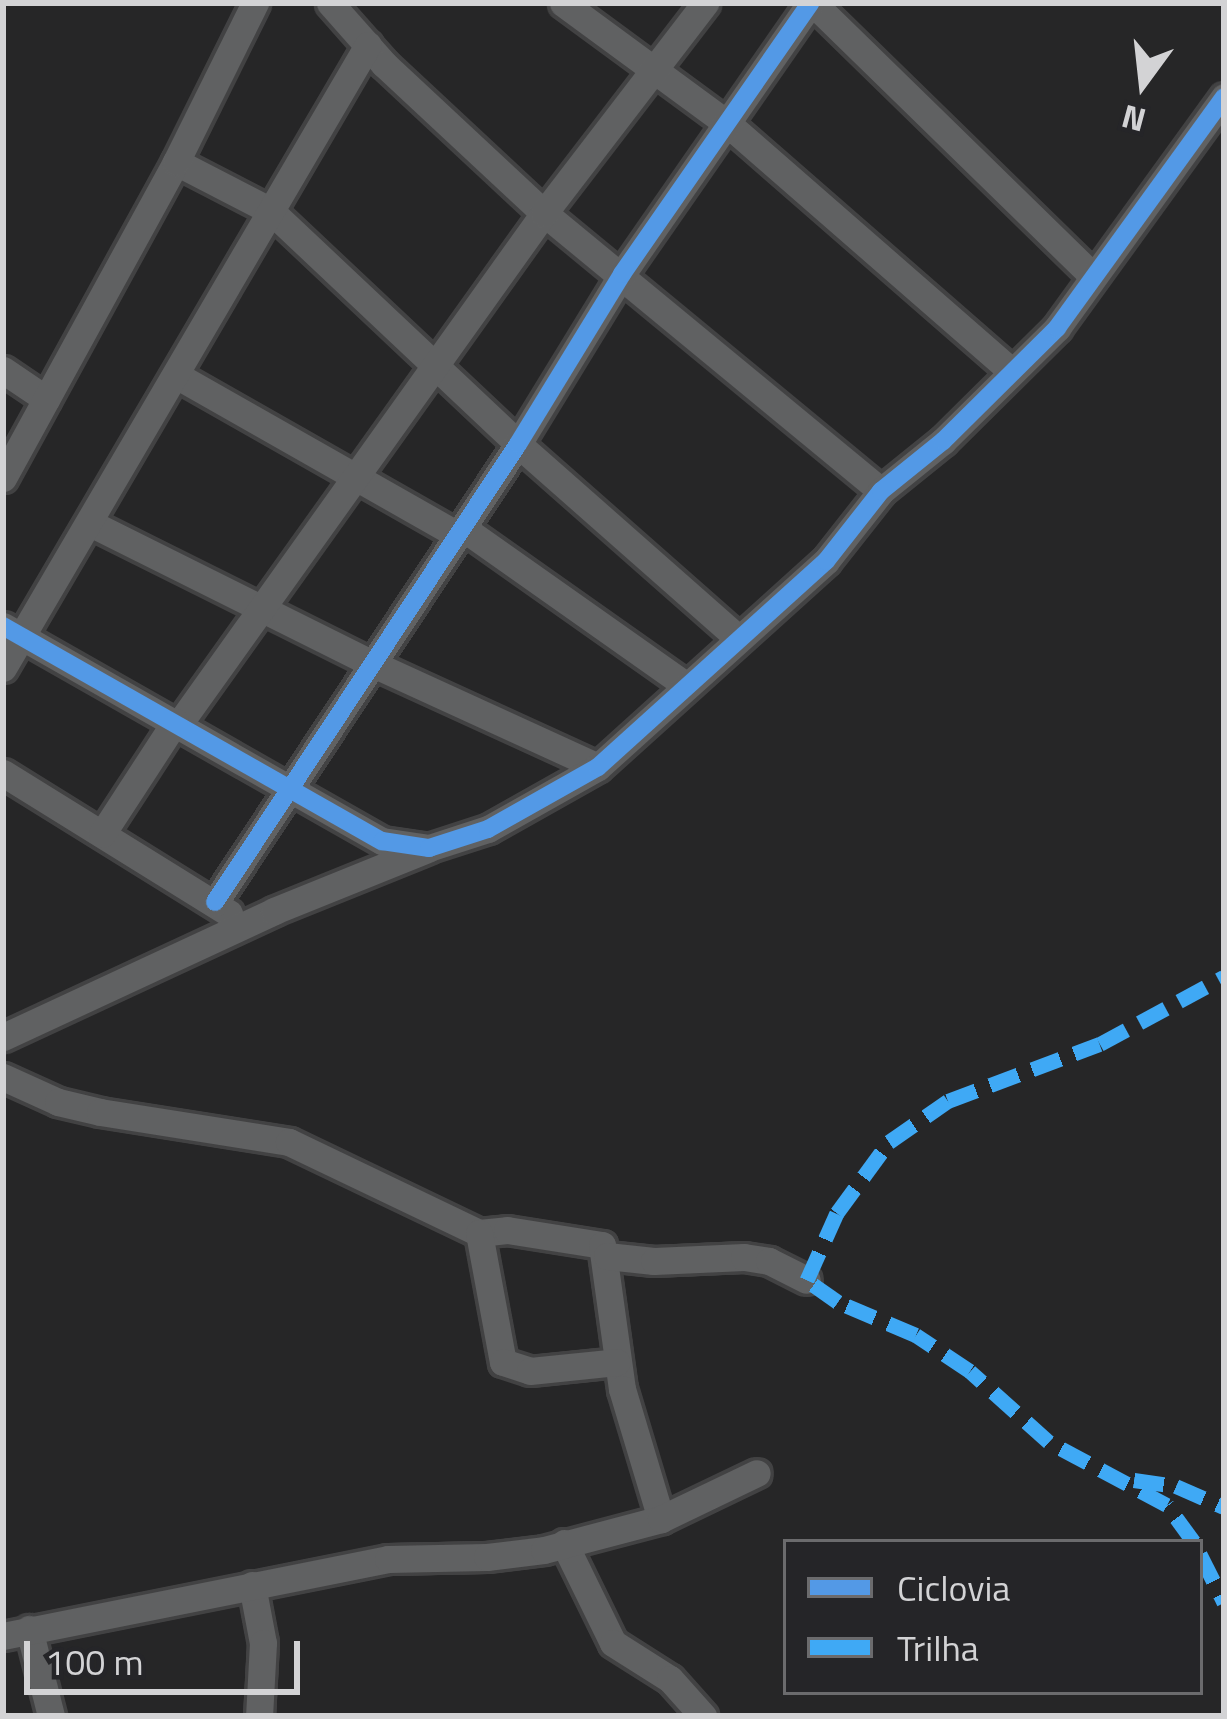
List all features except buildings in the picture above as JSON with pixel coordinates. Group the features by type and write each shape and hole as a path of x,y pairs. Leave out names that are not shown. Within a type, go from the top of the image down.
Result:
{"street":[{"path":"3,478 176,162 255,3"},
{"path":"330,3 544,213 881,491"},
{"path":"562,3 728,124 1011,371"},
{"path":"102,834 260,604 438,367 544,213 705,3"},
{"path":"214,902 518,444 622,274 812,3 1091,274"},
{"path":"3,668 12,630 90,523 368,45"},
{"path":"3,1037 245,924 428,848 488,829 598,767 826,561 881,491 943,441 1057,328 1091,274 1224,97"},
{"path":"176,162 272,211 518,444 737,637"},
{"path":"3,370 46,399"},
{"path":"176,375 461,531 688,686"},
{"path":"90,523 373,664 598,767"},
{"path":"12,630 382,841 428,848"},
{"path":"3,773 245,924"},
{"path":"3,1077 58,1102 100,1112 289,1142 478,1233 507,1231 602,1245 607,1256 616,1362 629,1422 661,1519"},
{"path":"478,1233 503,1362 530,1371 616,1362"},
{"path":"607,1256 654,1261 743,1257 769,1261 806,1280"},
{"path":"51,1716 16,1633 388,1559 487,1557 564,1544 661,1519 757,1473"},
{"path":"564,1544 613,1643 670,1679 703,1716"},
{"path":"252,1585 263,1643 260,1716"}],"marked path":[{"path":"1192,1539 1167,1505 1049,1442 970,1371 916,1335 838,1302 807,1280 837,1213 889,1142 948,1101 1100,1044 1224,977"},
{"path":"1134,1480 1176,1486 1224,1507"},
{"path":"1203,1560 1224,1602"}],"cycle path":[{"path":"215,902 518,444 622,274 810,3"},
{"path":"3,626 382,841 429,848 488,829 598,767 826,561 881,491 943,441 1057,328 1224,97"}]}
